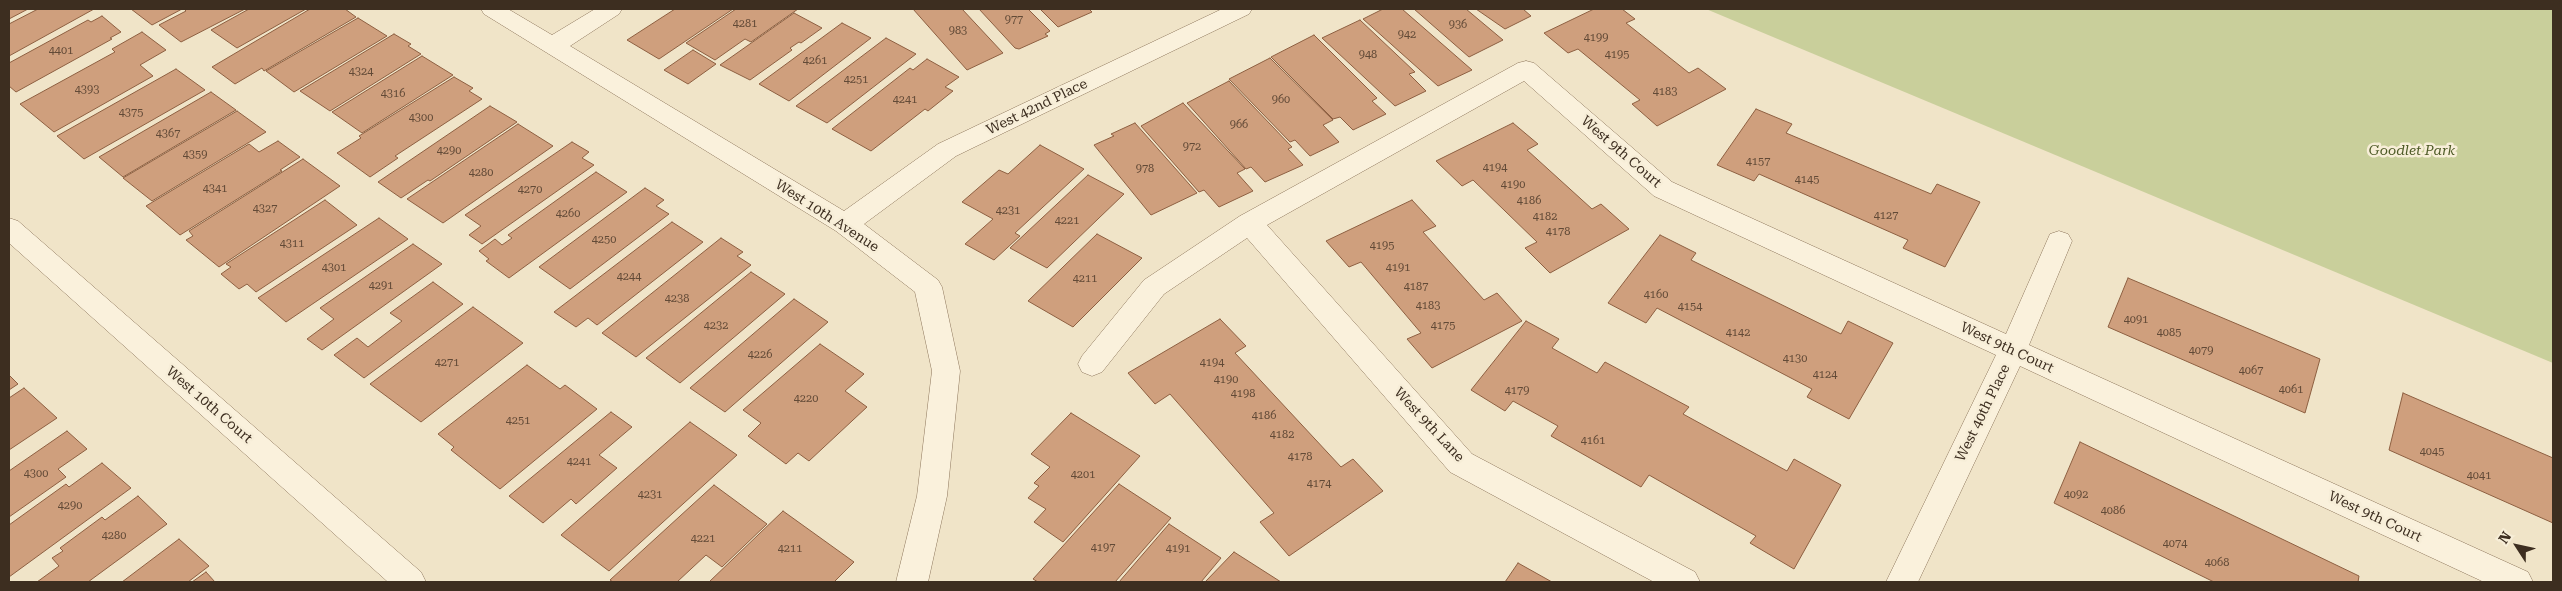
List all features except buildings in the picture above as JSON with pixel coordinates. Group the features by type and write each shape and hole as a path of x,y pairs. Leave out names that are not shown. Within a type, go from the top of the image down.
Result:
{"street":[{"name":"West 10th Avenue","path":"492,9 845,224 928,287 946,370 932,496 912,582"},
{"path":"552,46 611,9"},
{"name":"West 42nd Place","path":"845,224 947,150 1241,9"},
{"name":"West 9th Court","path":"1249,223 1526,69 1663,189 2013,350 2502,579"},
{"path":"1092,364 1154,287 1249,223"},
{"name":"West 9th Lane","path":"1249,223 1462,463 1684,582"},
{"name":"West 10th Court","path":"9,228 410,582"},
{"name":"West 40th Place","path":"1902,582 2013,350 2059,241"}],"green space":[{"name":"Goodlet Park","path":"1706,9 2553,9 2553,363"}]}
